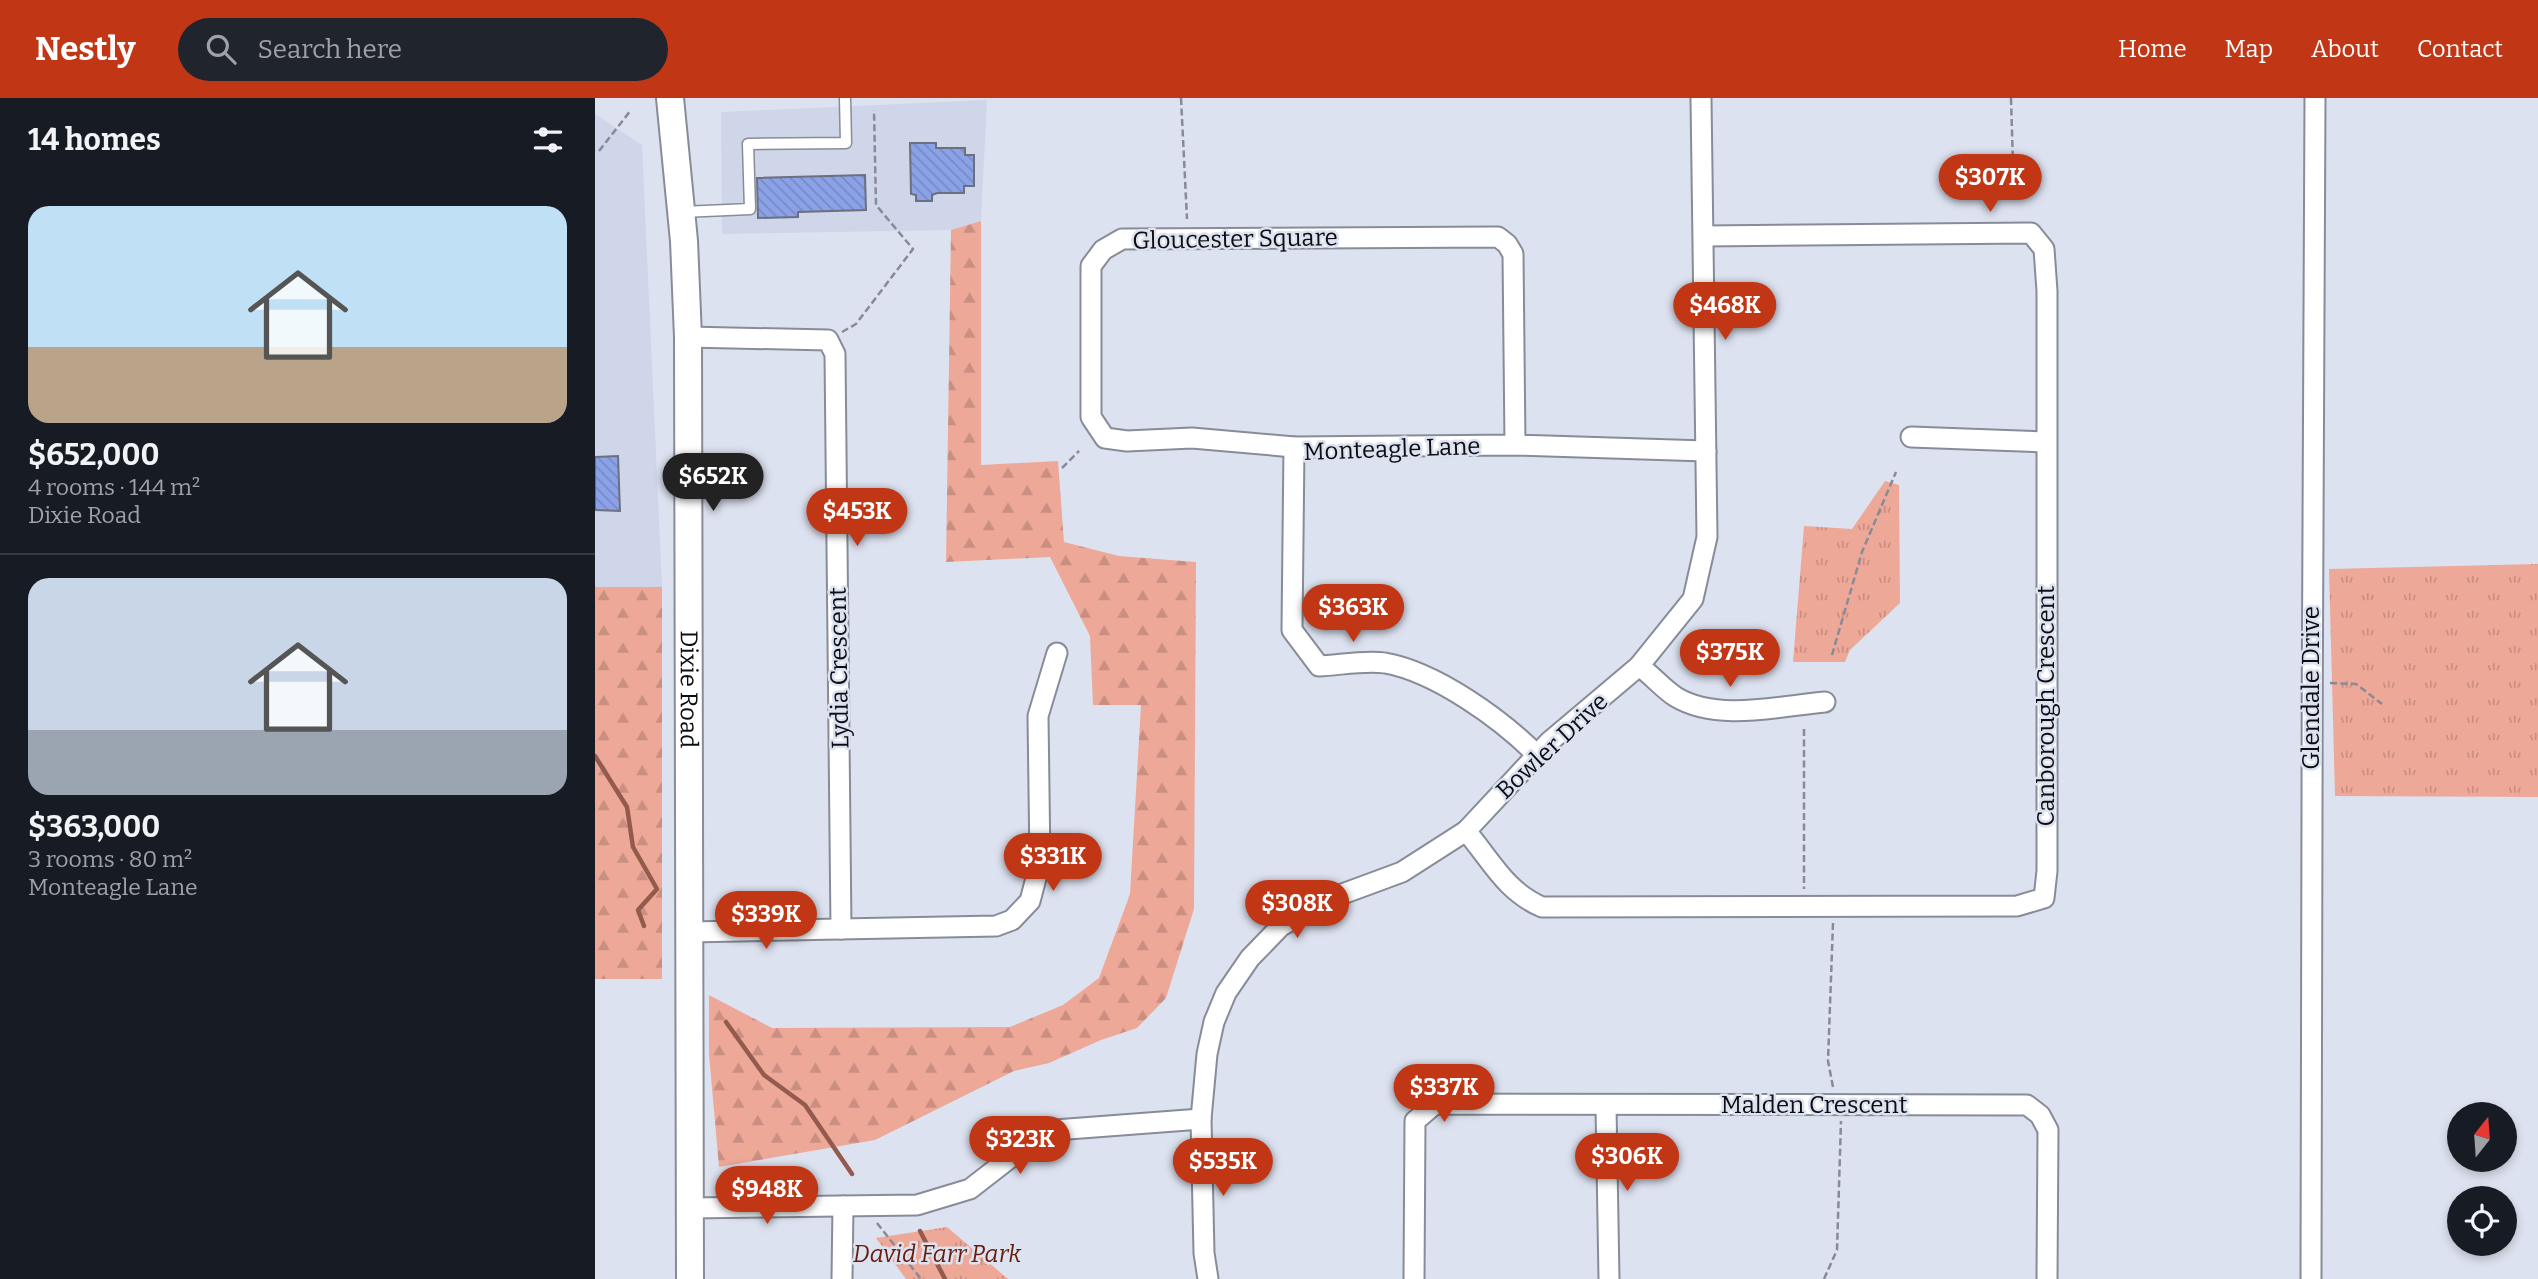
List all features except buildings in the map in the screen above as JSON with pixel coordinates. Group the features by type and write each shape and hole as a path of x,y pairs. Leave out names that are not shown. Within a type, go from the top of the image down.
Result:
{"street":[{"name":"Dixie Road","path":"670,98 681,212 688,337 690,1279"},
{"name":"Bowler Drive","path":"1208,1279 1204,1253 1201,1119 1207,1054 1214,1022 1226,993 1251,958 1281,926 1337,896 1402,872 1466,831 1537,755 1639,666 1693,599 1707,537 1701,98"},
{"name":"Glendale Drive","path":"2311,1279 2310,616 2315,402 2315,98"},
{"name":"Canborough Crescent","path":"1466,831 1502,880 1522,898 1542,907 2017,906 2044,898 2047,871 2047,291 2044,249 2031,233 1704,236"},
{"name":"Gloucester Square","path":"1294,447 1192,438 1127,441 1105,438 1091,417 1091,266 1103,250 1122,239 1498,237 1507,244 1513,254 1515,445"},
{"path":"688,337 828,340"},
{"name":"Lydia Crescent","path":"828,340 835,354 841,929"},
{"path":"1911,437 2045,442"},
{"name":"Monteagle Lane","path":"1537,755 1522,740 1430,678 1384,663 1319,666 1292,630 1294,447 1515,445 1706,451"},
{"path":"690,932 996,926 1012,920 1030,901 1040,863 1038,716 1057,653"},
{"path":"1639,666 1675,696 1700,708 1739,709 1825,702"},
{"name":"Malden Crescent","path":"1414,1279 1415,1121 1435,1104 1606,1107 2027,1105 2040,1115 2048,1130 2047,1279"},
{"path":"1606,1107 1609,1279"},
{"path":"690,1208 916,1205 970,1189 1024,1147 1055,1130 1201,1119"},
{"path":"842,1279 843,1206"}],"lane":[{"path":"681,212 750,209 748,144 846,143 845,98"}],"path":[{"path":"1181,98 1187,219"},
{"path":"2011,98 2014,197"},
{"path":"599,151 631,110"},
{"path":"828,340 856,324 913,249 876,205 874,110"},
{"path":"1062,468 1079,451"},
{"path":"1832,655 1862,552 1896,472"},
{"path":"2327,683 2356,684 2382,704"},
{"path":"1804,729 1804,907"},
{"path":"877,1223 921,1279"}],"shaded area":[{"path":"987,100 981,221 951,230 722,234 721,112"},
{"path":"595,114 642,145 662,587 595,587"}],"green space":[{"path":"981,221 981,465 1058,461 1064,542 1119,556 1196,562 1194,909 1166,998 1137,1028 1101,1040 1049,1063 1014,1071 875,1140 719,1167 709,1054 709,995 772,1028 1010,1027 1063,1005 1099,978 1130,894 1141,705 1093,705 1090,636 1050,557 946,562 951,230"},
{"path":"1885,481 1899,485 1900,603 1850,650 1845,662 1793,662 1804,526 1852,529"},
{"path":"2538,564 2538,797 2335,796 2329,569"},
{"path":"595,587 662,587 662,979 595,979"},
{"name":"David Farr Park","path":"947,1227 1008,1279 906,1279 876,1238"}],"waterway":[{"path":"595,756 627,807 633,847 657,889 638,910 644,926"},
{"path":"726,1022 764,1075 805,1105 852,1174"},
{"path":"920,1231 945,1279"}]}
